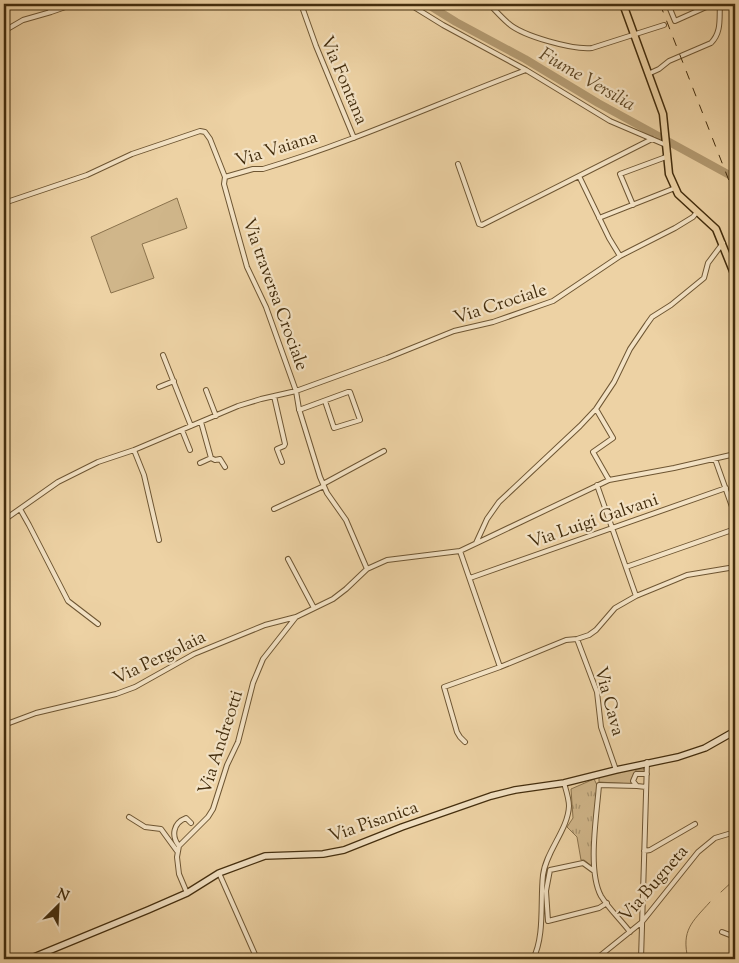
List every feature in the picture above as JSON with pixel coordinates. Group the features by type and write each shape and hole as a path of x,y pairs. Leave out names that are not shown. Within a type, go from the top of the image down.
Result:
{"main road":[{"path":"623,4 663,114 669,174 675,188 686,203 713,225 723,243 735,276"}],"street":[{"path":"48,4 51,12"},
{"path":"4,31 23,20 74,4"},
{"name":"Via Fontana","path":"301,4 354,138"},
{"path":"409,4 451,30 526,70 610,121 666,144"},
{"path":"489,4 508,24 516,29 539,38 581,49 592,48 664,25"},
{"path":"668,4 675,20 713,4"},
{"path":"648,74 659,69 669,61 708,46 714,41 718,31 720,4"},
{"name":"Via Vaiana","path":"4,203 87,175 132,154 200,131 205,132 210,139 224,177 277,165 354,138 526,70"},
{"path":"458,164 479,224 482,225 652,139"},
{"path":"633,205 620,174 666,158"},
{"path":"579,176 620,256"},
{"name":"Via traversa Crociale","path":"224,177 226,191 248,267 266,307 296,391"},
{"path":"599,218 675,188"},
{"name":"Via Crociale","path":"4,520 76,472 98,462 134,450 238,406 296,391 454,331 493,322 553,301 620,256 674,228 693,217 697,212"},
{"path":"476,543 487,519 499,502 580,426 596,408 614,382 630,349 652,317 704,278 708,263 723,243"},
{"path":"163,355 192,426"},
{"path":"159,387 174,381"},
{"path":"206,390 216,416"},
{"path":"296,391 299,410 323,485 346,520 367,568"},
{"path":"299,410 324,401 350,392 360,420 334,428 324,401"},
{"path":"274,396 285,444 277,449 282,462"},
{"path":"596,408 613,438 593,452 610,480"},
{"path":"201,422 212,458"},
{"path":"182,430 190,450"},
{"path":"134,450 144,475 159,540"},
{"path":"274,509 323,485 384,451"},
{"name":"Via Andreotti","path":"178,849 208,817 213,809 227,765 238,742 243,717 258,669 263,659 296,617 333,599 346,590 367,568 387,560 460,551 610,480 735,454"},
{"path":"200,463 212,458 215,460 220,459 225,467"},
{"path":"715,459 735,515"},
{"path":"597,485 636,596"},
{"name":"Via Luigi Galvani","path":"470,578 726,488"},
{"path":"20,509 68,601 98,624"},
{"path":"626,567 735,529"},
{"path":"460,551 500,667"},
{"path":"288,559 314,608"},
{"path":"466,742 457,732 444,687 566,640 577,639 596,630 615,608 636,596 687,575 735,567"},
{"name":"Via Pergolaia","path":"4,725 36,713 116,694 135,687 194,654 265,625 296,617"},
{"name":"Via Cava","path":"577,639 596,692 601,726 616,770"},
{"name":"Via Pisanica","path":"29,959 187,893 219,873 265,856 322,854 344,850 402,826 491,796 515,790 564,783 647,762 678,757 705,748 735,731"},
{"path":"641,959 647,762"},
{"path":"637,786 633,781 634,776 647,774"},
{"path":"533,959 539,943 543,874 546,860 568,812 568,801 564,783"},
{"path":"630,932 601,895 594,871 599,785 646,787"},
{"path":"129,817 145,828 161,829 178,849"},
{"path":"187,893 180,874 176,857 178,849 173,834 183,818 186,818 191,823"},
{"path":"644,851 650,850 695,824"},
{"name":"Via Bugneta","path":"596,959 642,922 698,852 715,838 735,832"},
{"path":"594,871 583,863 550,870 546,891 548,920 599,908 607,903"},
{"path":"219,873 256,959"},
{"path":"722,932 735,937"}],"green space":[{"path":"177,198 187,228 142,244 154,278 111,293 91,237"},
{"path":"643,767 644,770 636,770 632,784 599,782 599,777"},
{"path":"594,779 597,785 592,856 593,867 584,860 581,860 577,837 567,827 573,818 571,789"}],"waterway":[{"name":"Fiume Versilia","path":"427,4 456,22 525,59 598,103 735,178"},
{"path":"721,892 735,879"},
{"path":"688,959 686,949 687,933 693,921 710,902"}],"railway":[{"path":"660,4 735,196"}]}
